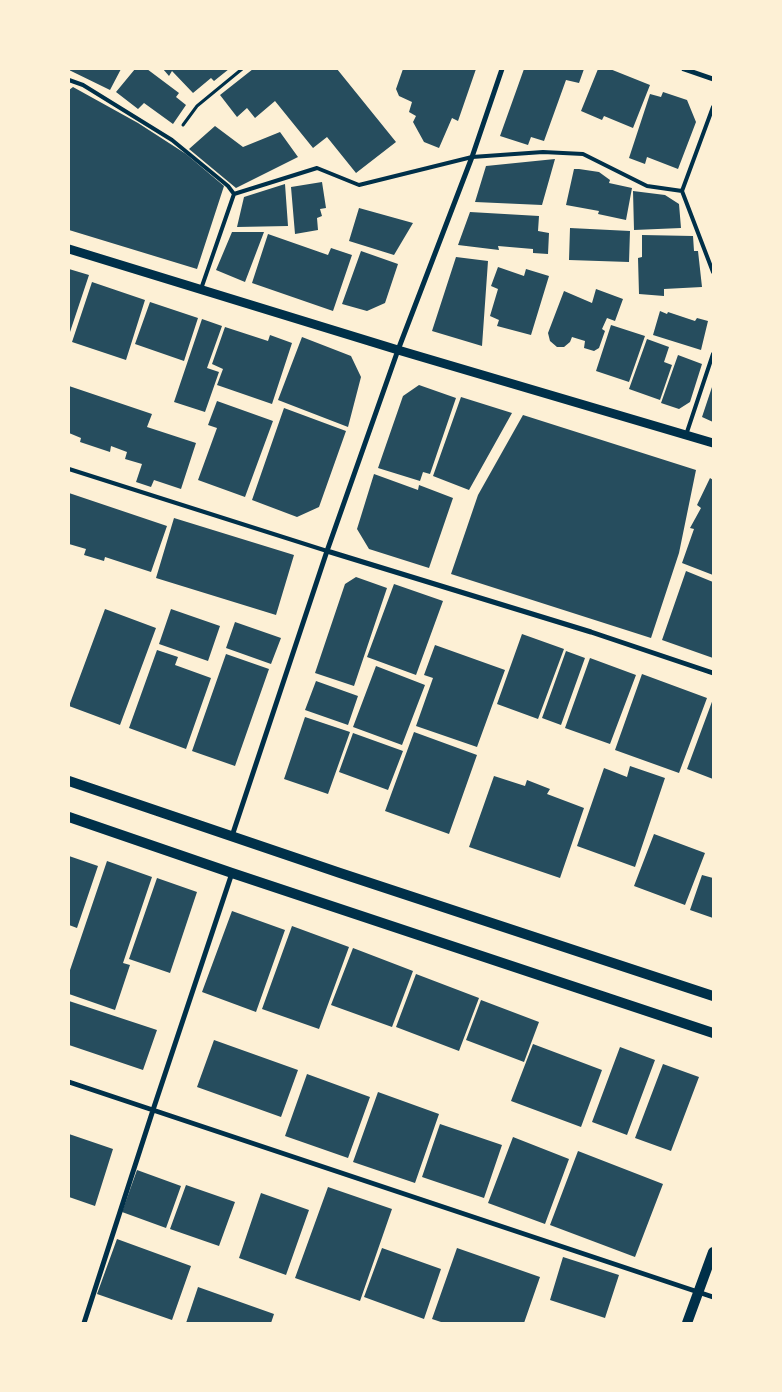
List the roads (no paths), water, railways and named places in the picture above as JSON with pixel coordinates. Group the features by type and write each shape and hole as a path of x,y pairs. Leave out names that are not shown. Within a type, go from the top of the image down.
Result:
{"main road":[{"path":"69,781 713,996"},
{"path":"69,816 232,873 713,1033"},
{"path":"687,1323 713,1252"}],"street":[{"path":"232,836 327,552 398,350 472,157 502,69"},
{"path":"684,69 713,79"},
{"path":"69,249 398,350 713,443"},
{"path":"327,552 591,632 713,673"},
{"path":"84,1323 232,873"},
{"path":"69,1082 713,1297"}],"lane":[{"path":"69,80 83,85 172,140 228,186 234,194"},
{"path":"713,107 682,191 713,272"},
{"path":"234,194 317,168 359,185 472,157 543,152 582,154 647,186 682,191"},
{"path":"200,290 234,194"},
{"path":"686,435 713,354"},
{"path":"69,469 327,552"}]}
